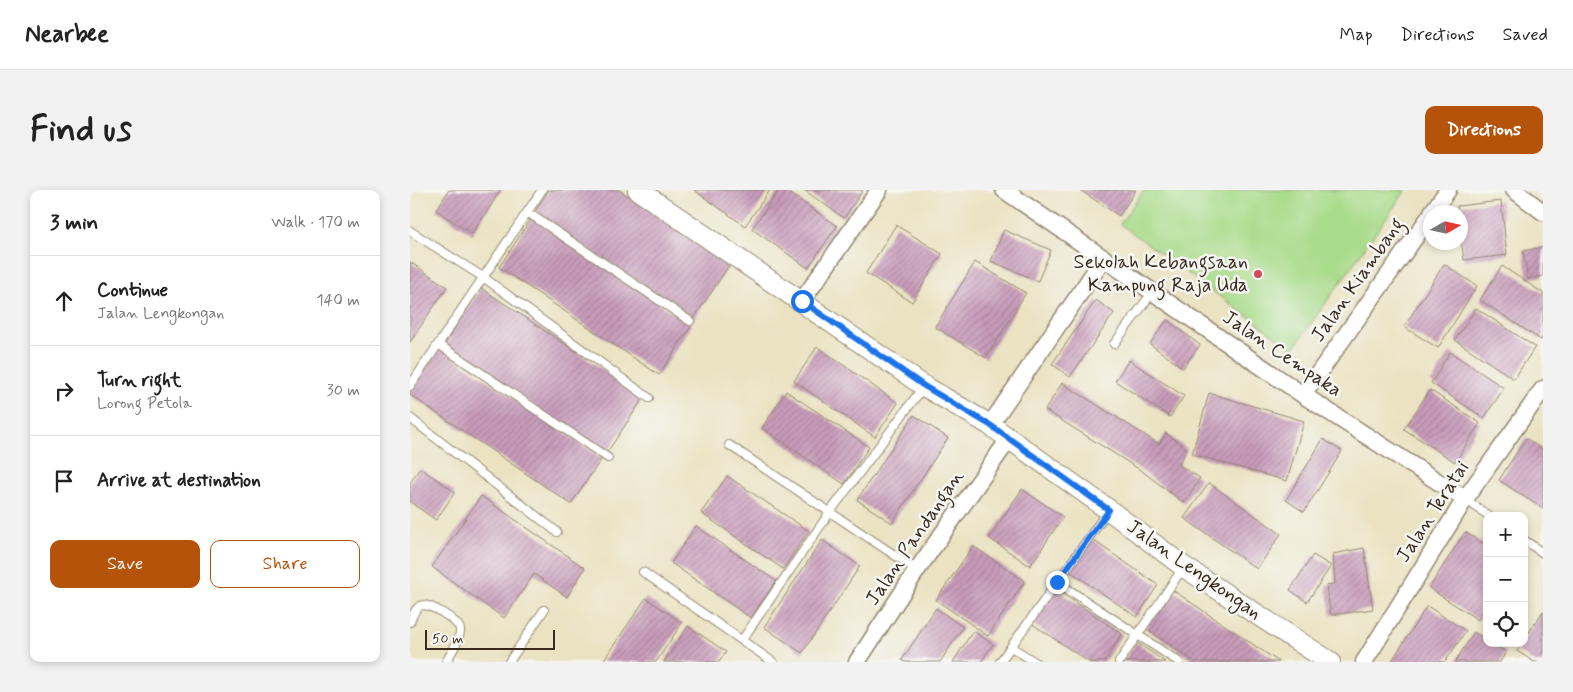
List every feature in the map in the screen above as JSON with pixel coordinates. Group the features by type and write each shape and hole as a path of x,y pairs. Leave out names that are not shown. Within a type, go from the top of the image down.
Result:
{"street":[{"path":"802,301 879,190"},
{"name":"Jalan Cempaka","path":"1004,190 1303,395 1465,499"},
{"name":"Jalan Kiambang","path":"1437,205 1448,190"},
{"path":"1514,190 1543,212"},
{"name":"Jalan Lengkongan","path":"645,192 924,386 990,425 1109,510 1184,567 1330,662"},
{"name":"Jalan Kiambang","path":"1303,395 1423,225"},
{"path":"990,425 1104,258"},
{"name":"Jalan Teratai","path":"1364,662 1465,499 1543,389"},
{"name":"Jalan Pandangan","path":"857,662 917,570 1009,439"}],"lane":[{"path":"410,386 542,190"},
{"path":"527,212 690,320"},
{"path":"410,231 483,278 649,398"},
{"path":"1114,344 1152,293"},
{"path":"438,344 608,458"},
{"path":"742,640 830,512 924,386"},
{"path":"410,418 557,532"},
{"path":"729,445 917,570"},
{"name":"Jalan Cempaka","path":"1465,499 1483,512"},
{"path":"1000,662 1109,510"},
{"path":"1528,543 1543,553"},
{"path":"1119,662 1184,567"},
{"path":"643,572 773,662"},
{"path":"1057,582 1179,662"},
{"path":"410,622 416,610 425,604 456,622 460,631 459,636 446,662"},
{"path":"509,662 544,610"},
{"path":"1011,646 1035,662"}],"green space":[{"name":"Sekolah Kebangsaan Kampung Raja Uda","path":"1144,190 1406,190 1293,349 1120,224"}],"building":[{"path":"449,190 501,190 472,234 436,210"},
{"path":"549,190 619,190 730,264 693,320 534,213"},
{"path":"694,190 770,190 745,226"},
{"path":"779,190 785,190 837,226 808,268 752,229"},
{"path":"804,190 863,190 844,218"},
{"path":"1080,190 1136,190 1119,216"},
{"path":"1501,201 1507,255 1464,260 1463,250 1468,250 1468,205 1466,205"},
{"path":"532,218 692,325 659,375 499,267"},
{"path":"896,225 942,254 912,302 866,273"},
{"path":"1004,230 1051,250 1038,281 991,261"},
{"path":"1543,247 1543,276 1528,279 1523,251"},
{"path":"410,262 447,287 410,342"},
{"path":"975,262 1026,293 986,358 935,327"},
{"path":"1444,264 1477,286 1438,348 1404,327"},
{"path":"1502,266 1543,293 1543,336 1541,340 1480,300"},
{"path":"481,288 644,397 606,454 444,345"},
{"path":"1096,300 1114,313 1070,377 1052,364"},
{"path":"1476,308 1535,347 1514,379 1455,340"},
{"path":"1167,320 1200,345 1183,368 1150,344"},
{"path":"817,347 898,403 875,437 794,381"},
{"path":"439,348 602,458 571,504 410,395 410,392"},
{"path":"1450,352 1504,388 1484,418 1431,383"},
{"path":"1129,360 1184,396 1170,417 1115,381"},
{"path":"1062,383 1159,444 1166,433 1187,449 1179,465 1200,478 1184,503 1142,471 1045,410"},
{"path":"1430,390 1480,423 1455,462 1404,429"},
{"path":"786,391 869,447 844,484 762,428"},
{"path":"1209,393 1304,421 1287,481 1192,454"},
{"path":"914,415 948,438 892,523 857,500"},
{"path":"1526,438 1543,450 1543,509 1499,480"},
{"path":"1323,439 1342,451 1304,512 1286,500"},
{"path":"420,468 455,492 436,520 410,502 410,483"},
{"path":"727,476 809,531 783,569 701,513"},
{"path":"1209,483 1281,534 1257,569 1184,518"},
{"path":"1022,489 1063,517 1030,566 989,538"},
{"path":"481,496 585,568 567,597 534,574 504,618 432,567"},
{"path":"696,526 776,581 751,618 671,563"},
{"path":"1465,532 1483,543 1483,612 1478,620 1429,588"},
{"path":"1090,538 1158,585 1137,617 1068,570"},
{"path":"822,540 860,566 802,653 764,627"},
{"path":"973,546 1025,581 988,636 936,600"},
{"path":"1364,548 1373,609 1331,615 1326,586 1335,583 1333,554"},
{"path":"1313,555 1331,566 1307,602 1290,590"},
{"path":"1054,588 1122,634 1104,662 1089,662 1031,623"},
{"path":"1171,589 1279,662 1195,662 1145,628"},
{"path":"646,598 682,623 656,662 604,662 603,661"},
{"path":"1427,606 1466,631 1445,662 1391,662"},
{"path":"936,608 963,627 940,662 905,662 902,660"},
{"path":"1543,611 1543,662 1534,662 1517,651 1520,647 1528,647 1528,634"},
{"path":"688,626 726,652 719,662 664,662"},
{"path":"973,631 993,644 981,662 953,662"},
{"path":"1474,632 1483,638 1483,647 1498,647 1506,652 1500,662 1455,662"},
{"path":"1136,642 1151,652 1165,662 1123,662"}],"place":[{"name":"Sekolah Kebangsaan Kampung Raja Uda","path":"1258,274"}],"route":[{"path":"802,301 924,386 990,425 1109,510 1057,582"}]}
